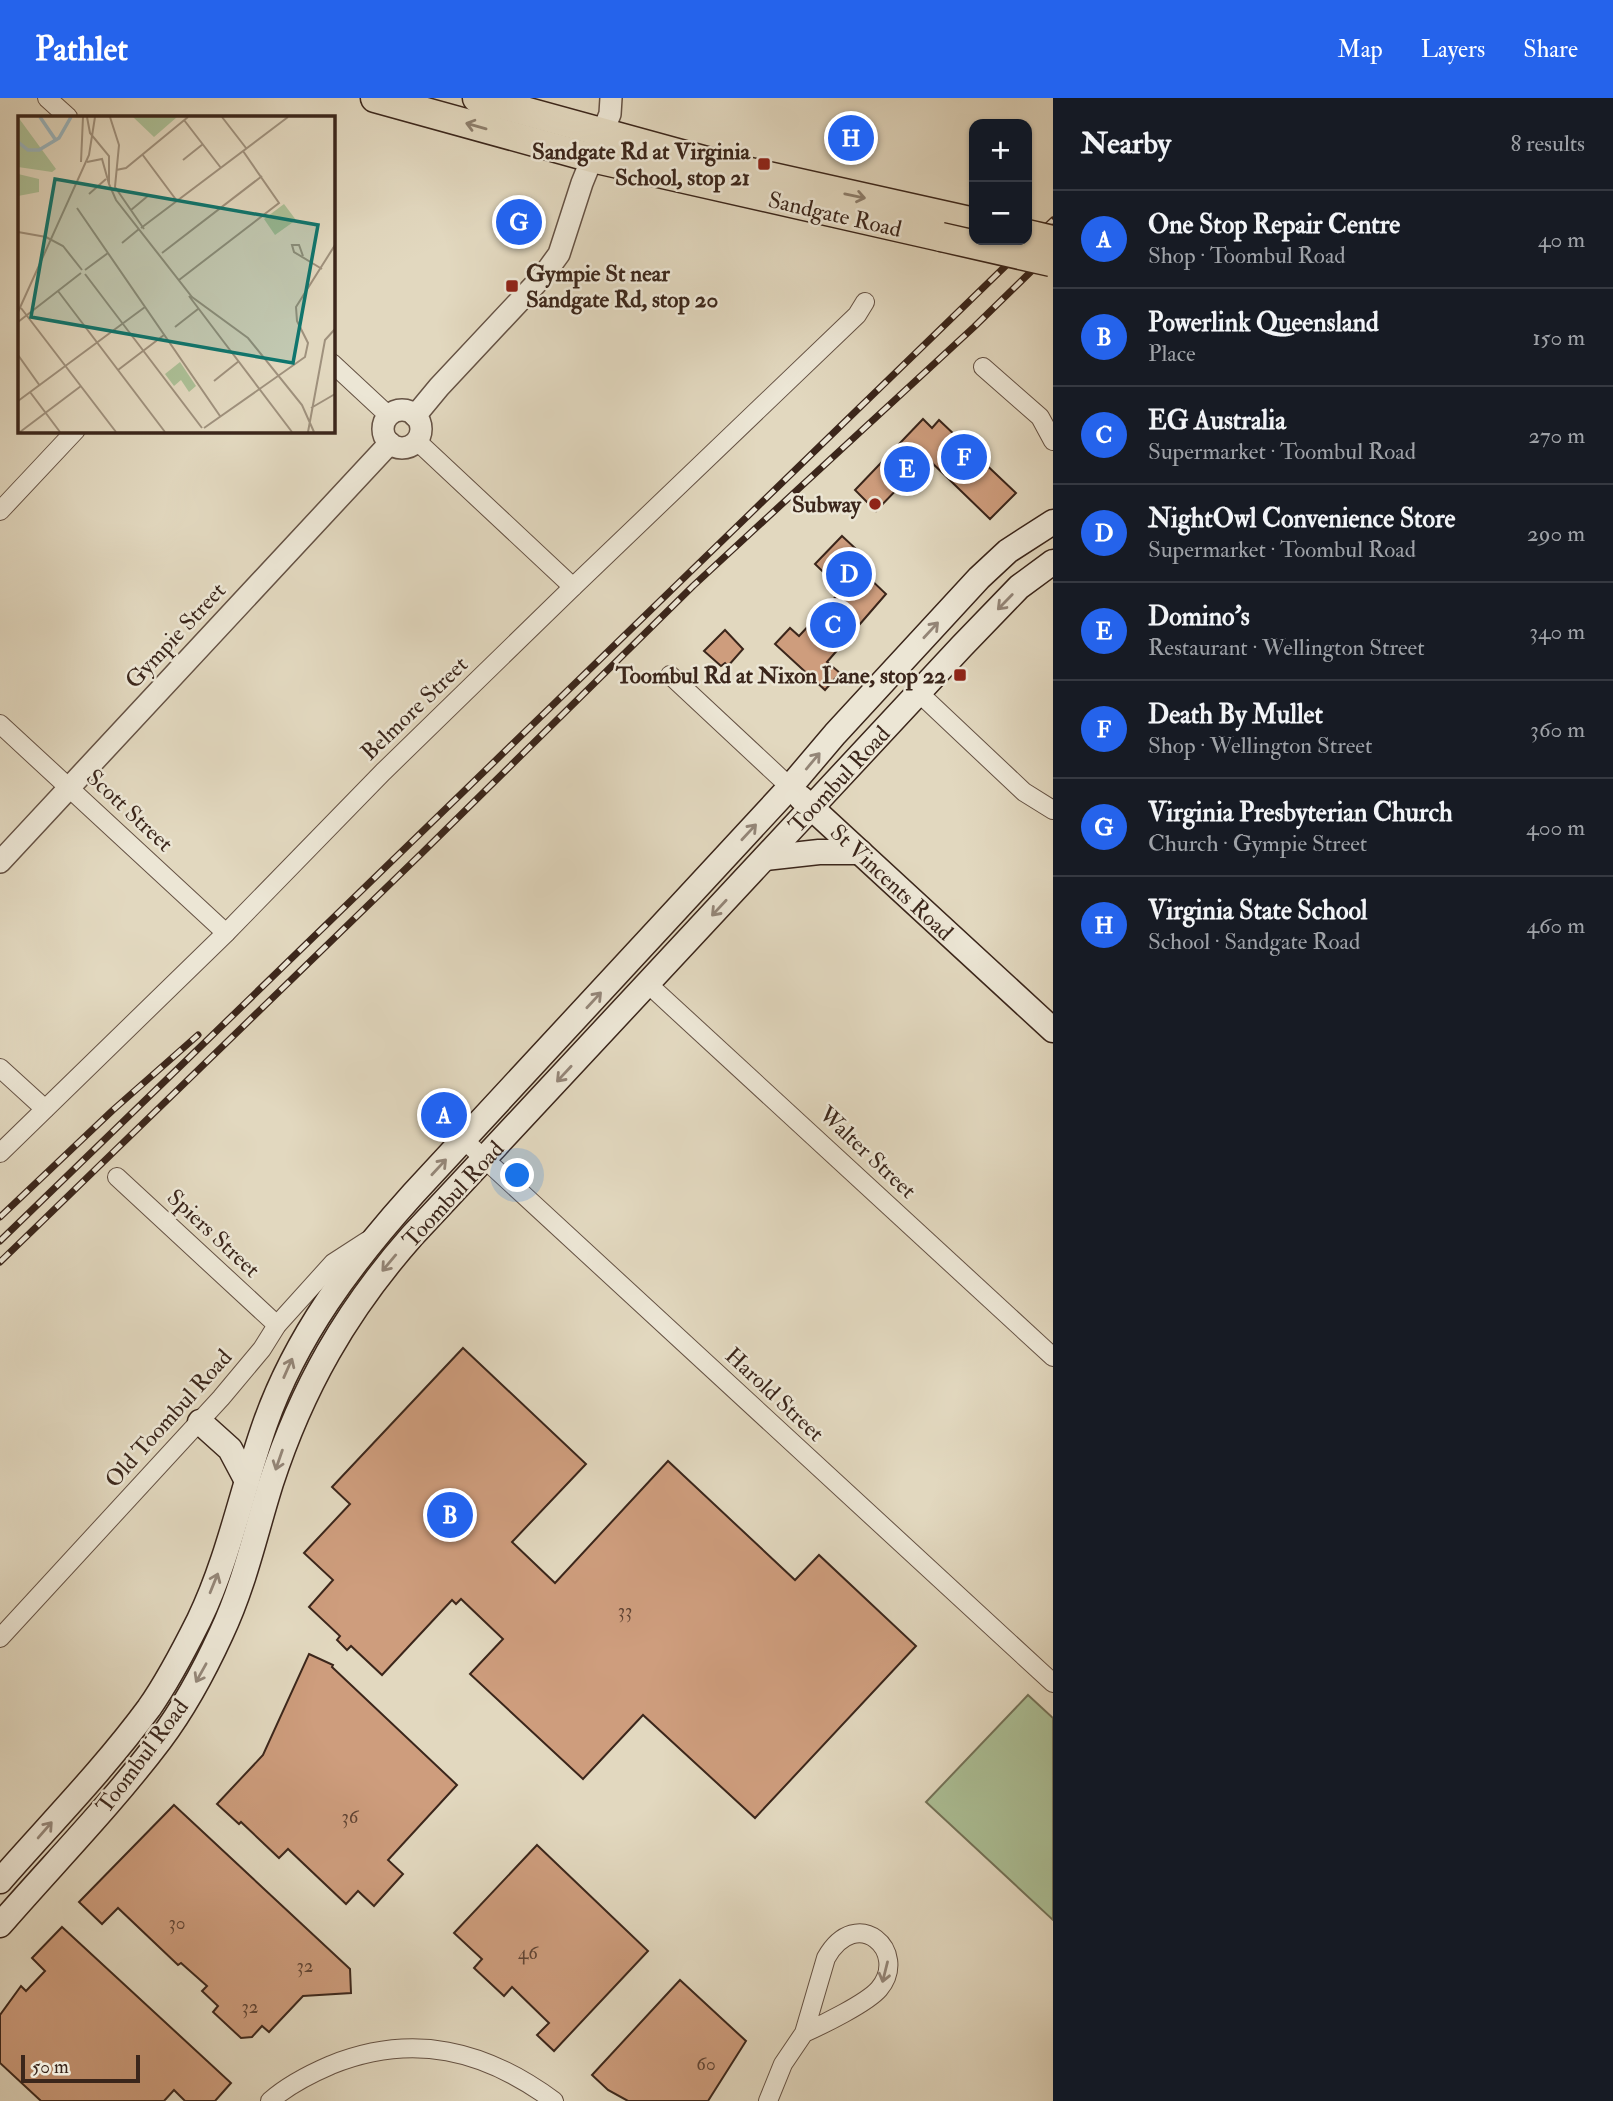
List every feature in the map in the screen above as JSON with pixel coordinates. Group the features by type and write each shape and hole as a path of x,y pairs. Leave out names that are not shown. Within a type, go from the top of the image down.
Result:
{"highway":[{"name":"Sandgate Road","path":"375,98 956,226 1052,255"},
{"name":"Sandgate Road","path":"478,98 598,145"},
{"name":"Sandgate Road","path":"1032,238 1052,255"}],"main road":[{"name":"Toombul Road","path":"0,1881 128,1733 168,1678 211,1592 223,1561 266,1422 291,1360 308,1331 376,1235 979,578 1008,551 1053,524"},
{"name":"Toombul Road","path":"0,1925 135,1771 174,1719 222,1632 244,1574 281,1453 304,1395 336,1336 373,1283 412,1236 919,693 1019,587 1053,562"},
{"name":"St Vincents Road","path":"790,787 1053,1029"},
{"path":"765,858 819,852 860,852"},
{"path":"200,1422 230,1449 247,1481"}],"street":[{"path":"47,98 67,116"},
{"path":"415,416 552,265 568,232 611,109 611,98"},
{"name":"Belmore Street","path":"0,1153 226,933 383,772 573,586 857,315 865,302"},
{"path":"334,365 389,416"},
{"path":"983,367 1046,419 1053,441"},
{"path":"405,411 415,416 421,431 417,441 401,448 390,443 384,433 389,416 405,411"},
{"path":"0,511 74,432"},
{"path":"417,441 573,586"},
{"name":"Gympie Street","path":"0,862 390,443"},
{"name":"St Vincents Road","path":"670,675 790,787"},
{"path":"919,693 1024,792 1053,810"},
{"name":"Scott Street","path":"0,724 226,933"},
{"name":"Walter Street","path":"648,984 1053,1357"},
{"path":"0,1068 45,1109"},
{"name":"Harold Street","path":"464,1140 1053,1683"},
{"name":"Spiers Street","path":"117,1177 277,1325"},
{"name":"Old Toombul Road","path":"0,1638 200,1422 262,1349 277,1325 333,1263 376,1235"},
{"path":"768,2101 783,2064 804,2033 831,1949 847,1935 862,1933 880,1942 888,1958 886,1979 880,1988 859,2004 804,2033"},
{"path":"270,2101 307,2077 340,2062 371,2053 421,2049 458,2054 495,2065 519,2076 554,2101"}],"green space":[{"path":"1028,1695 1053,1718 1053,1920 926,1802"}],"building":[{"path":"923,419 932,428 939,420 1016,493 990,519 927,458 876,511 855,490"},
{"path":"842,536 856,549 848,558 886,594 827,662 840,673 825,690 775,644 790,628 799,636 842,590 815,564"},
{"path":"725,630 743,649 728,666 725,663 721,666 704,651"},
{"path":"463,1348 586,1464 512,1542 555,1583 668,1461 795,1580 819,1555 916,1646 755,1818 643,1715 583,1779 470,1674 503,1639 461,1599 456,1604 452,1600 382,1675 351,1646 347,1650 337,1640 340,1636 309,1607 333,1580 304,1553 350,1504 332,1487"},
{"path":"309,1654 333,1665 332,1667 457,1785 388,1860 403,1874 374,1906 358,1891 346,1904 288,1849 279,1858 241,1822 239,1824 217,1804 263,1755"},
{"path":"174,1805 350,1969 351,1993 303,1996 269,2032 262,2026 252,2037 241,2038 213,2012 218,2006 202,1991 207,1986 181,1963 178,1965 118,1908 102,1924 79,1902"},
{"path":"537,1845 648,1951 554,2051 537,2035 549,2023 512,1987 504,1996 474,1968 482,1959 454,1933"},
{"path":"62,1927 231,2083 215,2101 185,2101 174,2090 164,2101 41,2101 0,2063 0,2015 21,1986 26,1991 45,1971 32,1958"},
{"path":"680,1980 746,2041 708,2101 628,2101 608,2090 592,2075"}],"railway":[{"path":"0,1241 1053,220"},
{"path":"0,1262 693,586 974,327 1053,250"},
{"path":"0,1217 113,1110 198,1035"}],"place":[{"name":"Virginia State School","path":"851,138"},
{"name":"Sandgate Rd at Virginia School, stop 21","path":"764,164"},
{"name":"Virginia Presbyterian Church","path":"519,222"},
{"name":"Gympie St near Sandgate Rd, stop 20","path":"512,286"},
{"name":"Death By Mullet","path":"964,457"},
{"name":"Domino's","path":"907,469"},
{"name":"Subway","path":"875,504"},
{"name":"NightOwl Convenience Store","path":"849,574"},
{"name":"EG Australia","path":"833,625"},
{"name":"Toombul Rd at Nixon Lane, stop 22","path":"960,675"},
{"name":"One Stop Repair Centre","path":"444,1115"},
{"name":"Powerlink Queensland","path":"450,1515"}]}
